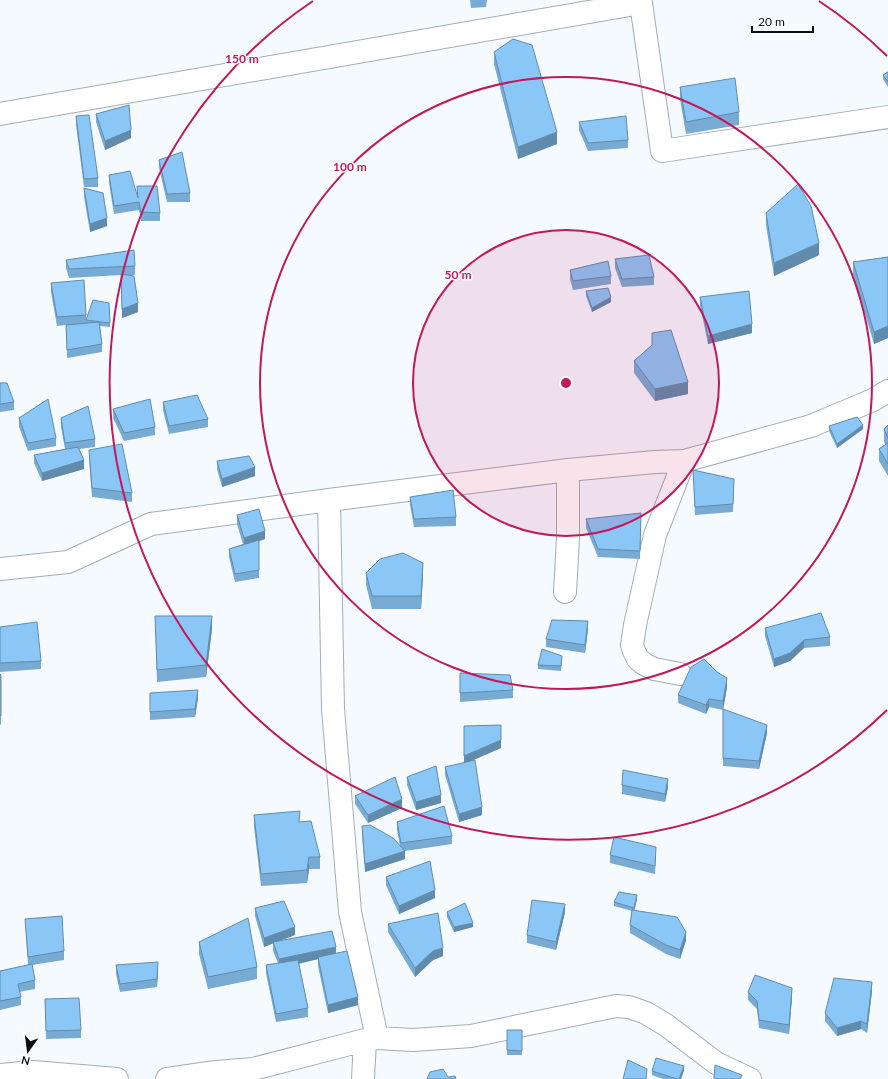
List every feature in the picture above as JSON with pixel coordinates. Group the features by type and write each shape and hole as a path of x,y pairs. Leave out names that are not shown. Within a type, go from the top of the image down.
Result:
{"street":[{"path":"0,114 641,3 662,151 888,116"},
{"path":"0,569 68,562 151,524 568,470 655,462 684,462 811,426 873,400 888,391"},
{"path":"680,674 654,669 644,664 638,659 632,645 655,535 684,462"},
{"path":"565,592 568,538 568,470"},
{"path":"329,500 333,709 350,912 371,1039 363,1079"},
{"path":"167,1079 216,1072 253,1069 371,1039 413,1040 471,1036 616,1006 629,1007 646,1013 666,1025 716,1063 750,1079"},
{"path":"0,1075 33,1072 117,1079"}],"building":[{"path":"513,39 532,45 557,132 518,147 494,52"},
{"path":"888,72 888,82 883,75"},
{"path":"735,78 739,112 686,122 680,87"},
{"path":"129,105 131,130 105,141 96,114"},
{"path":"89,115 98,178 84,179 76,116"},
{"path":"626,116 628,140 588,143 579,122"},
{"path":"182,152 190,193 167,194 159,160"},
{"path":"130,171 138,198 137,186 157,186 160,213 141,212 139,202 114,206 109,175"},
{"path":"798,184 811,206 819,243 774,263 766,213"},
{"path":"84,188 103,193 107,218 90,224"},
{"path":"134,250 135,266 69,269 66,260"},
{"path":"649,255 654,277 622,279 615,259"},
{"path":"888,257 888,326 874,332 853,262"},
{"path":"608,261 611,276 573,281 570,270"},
{"path":"121,274 134,276 138,303 122,309"},
{"path":"84,280 86,315 57,317 51,283"},
{"path":"608,288 611,297 592,308 586,291"},
{"path":"749,291 752,324 708,336 700,297"},
{"path":"93,300 109,303 110,323 86,320"},
{"path":"99,322 102,344 67,350 66,325"},
{"path":"671,330 688,382 655,389 634,361 652,345 652,333"},
{"path":"0,383 7,383 14,402 0,404"},
{"path":"197,395 208,419 169,426 163,402"},
{"path":"48,399 56,438 28,443 19,418"},
{"path":"150,399 155,427 124,433 113,409"},
{"path":"88,406 95,439 65,443 61,418"},
{"path":"857,417 863,425 837,444 829,426"},
{"path":"888,425 888,438 884,429"},
{"path":"888,443 888,464 879,449"},
{"path":"122,444 132,493 92,488 89,450"},
{"path":"78,447 84,460 42,473 34,455"},
{"path":"249,456 255,467 222,479 217,461"},
{"path":"693,470 734,479 733,504 695,507"},
{"path":"453,490 456,517 414,519 410,497"},
{"path":"259,509 265,531 244,538 237,515"},
{"path":"641,513 640,551 598,549 586,519"},
{"path":"259,540 259,570 235,574 229,549"},
{"path":"403,553 423,563 421,596 372,596 366,573 380,559"},
{"path":"821,613 830,637 804,640 790,653 774,659 765,628"},
{"path":"155,616 212,616 206,665 157,670"},
{"path":"552,620 588,621 585,645 546,639"},
{"path":"37,622 41,661 0,663 0,627"},
{"path":"542,649 562,656 561,666 538,665"},
{"path":"704,659 717,672 727,678 723,701 709,699 706,705 678,695 691,667"},
{"path":"460,673 510,675 513,690 460,693"},
{"path":"0,674 1,675 1,716 0,716"},
{"path":"198,690 195,709 150,712 150,693"},
{"path":"723,709 767,725 759,761 723,758"},
{"path":"501,725 501,740 464,756 464,726"},
{"path":"475,760 482,807 459,814 445,767"},
{"path":"436,766 441,795 416,802 407,777"},
{"path":"623,770 668,779 665,794 622,785"},
{"path":"395,777 402,799 368,815 355,796"},
{"path":"444,806 452,836 401,843 397,822"},
{"path":"300,811 299,822 311,821 320,857 309,857 307,870 261,874 254,815"},
{"path":"370,825 393,838 405,851 365,864 362,826"},
{"path":"614,837 656,847 655,866 610,855"},
{"path":"430,861 435,890 399,906 386,877"},
{"path":"619,892 637,895 634,908 614,902"},
{"path":"532,900 565,904 556,942 527,935"},
{"path":"284,901 295,927 264,938 255,908"},
{"path":"465,903 473,923 454,927 447,912"},
{"path":"632,910 677,917 686,932 680,950 666,945 630,925"},
{"path":"438,913 443,948 433,951 415,968 388,924"},
{"path":"62,916 64,951 28,957 25,919"},
{"path":"248,918 257,967 208,977 199,942"},
{"path":"332,931 336,947 279,959 273,942"},
{"path":"347,951 358,997 328,1005 318,957"},
{"path":"298,960 308,1008 276,1014 266,965"},
{"path":"158,962 157,979 120,984 116,965"},
{"path":"32,964 35,980 18,984 21,997 0,1001 0,971"},
{"path":"755,975 792,988 789,1025 759,1020 757,1001 748,992"},
{"path":"834,978 872,982 867,1024 861,1021 837,1028 825,1013"},
{"path":"79,998 81,1030 46,1031 45,999"},
{"path":"507,1030 522,1030 522,1051 507,1050"},
{"path":"656,1058 684,1066 679,1079 652,1071"},
{"path":"628,1060 647,1069 646,1079 623,1079"},
{"path":"715,1065 742,1075 740,1079 714,1079"},
{"path":"443,1069 448,1077 455,1076 456,1079 427,1079 430,1072"}]}
